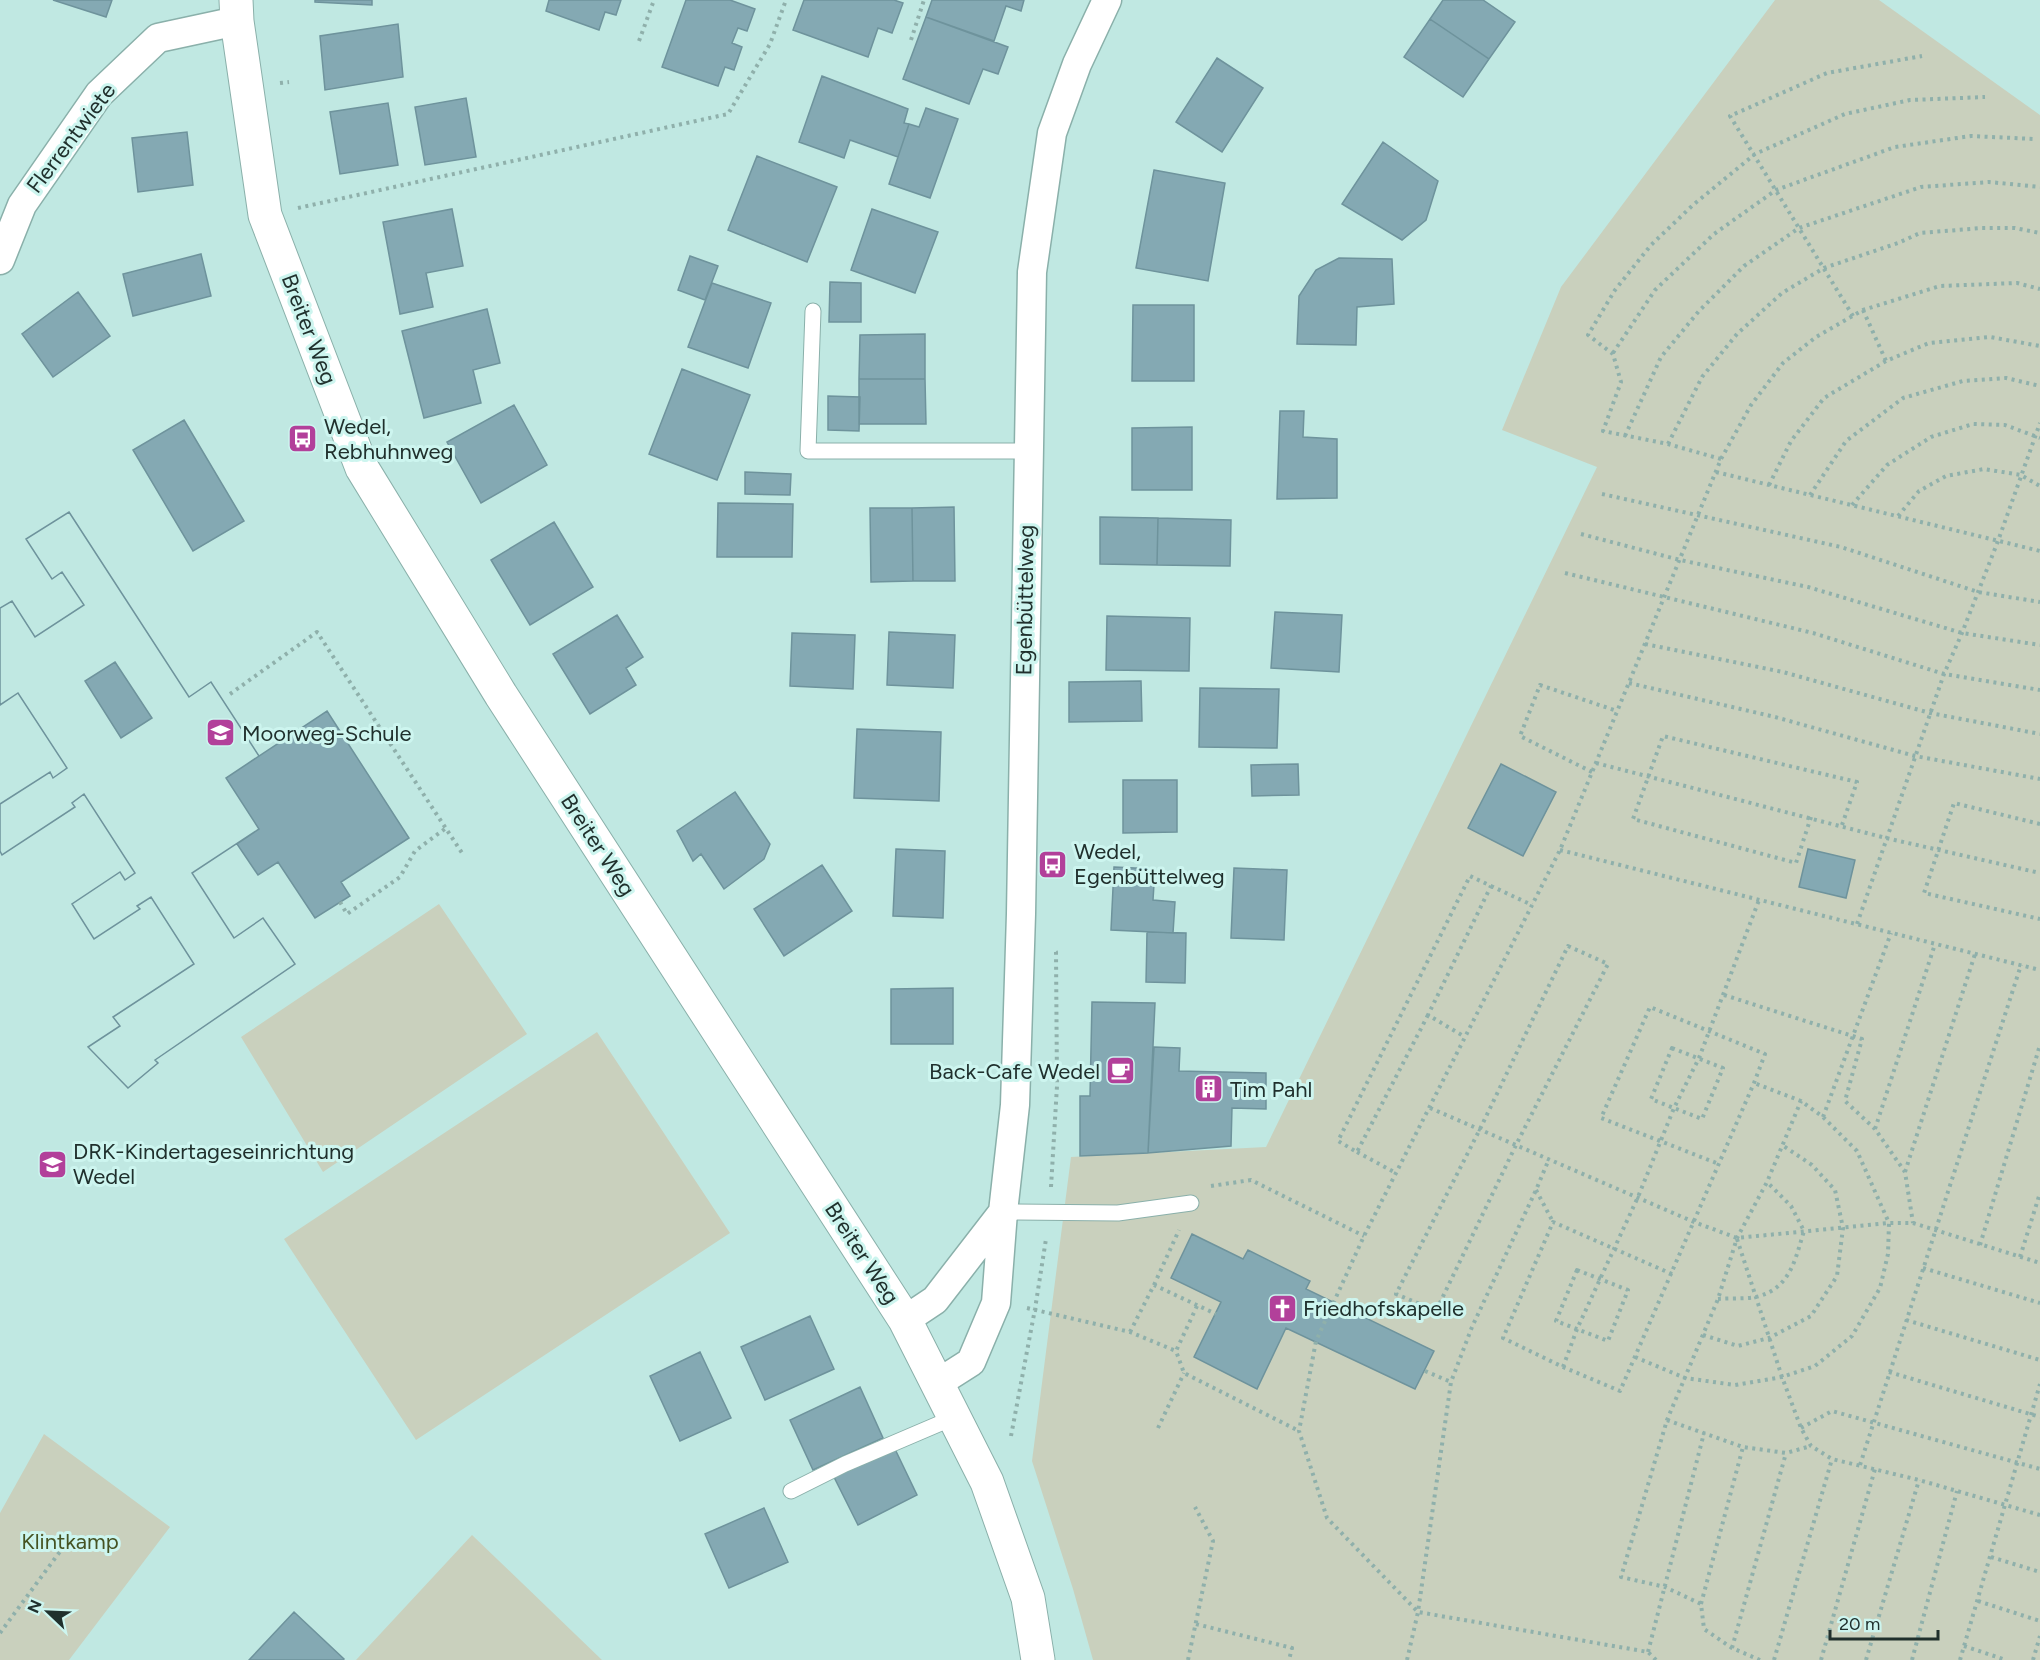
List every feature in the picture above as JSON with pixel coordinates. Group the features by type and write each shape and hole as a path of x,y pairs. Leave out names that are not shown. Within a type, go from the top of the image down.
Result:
{"street":[{"name":"Egenbüttelweg","path":"938,1383 971,1362 996,1303 1015,1105 1021,914 1032,272 1052,133 1077,64 1107,0"},
{"name":"Breiter Weg","path":"237,10 265,215 362,468 501,695 905,1320 987,1482 1028,1598 1038,1660"},
{"name":"Flerrentwiete","path":"0,260 22,205 99,94 158,38 237,10"},
{"path":"905,1320 935,1300 1003,1212"}],"lane":[{"path":"813,311 808,451 1028,451"},
{"path":"1003,1212 1118,1213 1191,1203"},
{"path":"791,1491 845,1464 955,1417"}],"path":[{"path":"639,41 654,0"},
{"path":"265,215 728,114 770,44 786,0"},
{"path":"911,40 924,0"},
{"path":"1853,316 1730,116 1827,73 1922,56"},
{"path":"1721,459 1668,444 1603,431 1621,382 1613,354 1588,335 1615,290 1651,245 1693,205 1755,154 1845,114 1910,100 1985,97"},
{"path":"1613,354 1655,290 1714,234 1776,190 1895,147 1971,136 2034,139"},
{"path":"1625,436 1661,357 1698,311 1744,266 1799,228 1920,187 1989,182 2040,187"},
{"path":"1668,444 1702,376 1737,334 1782,293 1824,268 1898,243 1920,233 2015,228 2040,233"},
{"path":"1656,1660 1648,1652 1418,1612 1328,1518 1299,1431 1316,1341 1364,1236 1560,850 1721,459 1751,405 1783,363 1816,337 1863,310 1940,286 2017,283 2040,289"},
{"path":"1863,310 1886,361"},
{"path":"1769,485 1791,441 1824,398 1886,361 1929,343 1990,337 2040,346"},
{"path":"1810,495 1846,441 1903,398 1963,381 2006,378 2040,386"},
{"path":"1857,924 1944,674 2038,437 2040,423"},
{"path":"1852,505 1887,465 1931,437 1973,424 2005,425 2038,437"},
{"path":"1898,516 1919,491 1946,476 1984,469 2022,475 2040,486"},
{"path":"1716,472 2040,551"},
{"path":"1602,494 1841,547 1978,592 2040,602"},
{"path":"1581,534 1680,560 1808,587 1962,633 2040,645"},
{"path":"1565,573 1813,633 1944,674 2040,690"},
{"path":"230,694 317,632 464,856"},
{"path":"1645,644 1783,672 1930,713 2040,734"},
{"path":"1629,683 1774,717 1915,756 2040,779"},
{"path":"1592,772 1520,736 1540,685 1617,711"},
{"path":"1811,817 1796,863 1633,819 1663,736 1857,782 1842,825"},
{"path":"1596,762 1886,838 2040,873"},
{"path":"2040,824 1954,803 1924,893 2040,919"},
{"path":"340,902 347,914 400,877 415,851 446,828"},
{"path":"1560,850 2040,970"},
{"path":"1396,1173 1338,1141 1470,876 1532,905"},
{"path":"1357,1152 1491,886"},
{"path":"1563,1366 1577,1329 1638,1197 1674,1108 1699,1058 1759,900"},
{"path":"1823,1117 1891,933"},
{"path":"1875,1129 1935,944"},
{"path":"1568,946 1608,964 1516,1145 1436,1311 1396,1294 1480,1129 1568,946"},
{"path":"1905,1172 1975,954"},
{"path":"1860,1466 2020,965"},
{"path":"1724,995 1862,1039 1845,1101 1875,1129 1905,1172 1913,1223"},
{"path":"1553,1222 1503,1338 1620,1391 1672,1274 1754,1083 1765,1054 1650,1007 1601,1118 1719,1164"},
{"path":"1428,1015 1465,1037"},
{"path":"1980,1245 2040,1045"},
{"path":"1672,1048 1699,1058 1723,1068 1702,1119 1651,1099 1672,1048"},
{"path":"1635,1357 1685,1378 1735,1385 1782,1377 1815,1366 1852,1336 1880,1288 1888,1254 1889,1223 1857,1151 1823,1117 1801,1101 1754,1083"},
{"path":"1701,1604 1665,1587 1621,1577 1667,1420 1718,1299 1737,1238 1767,1182 1801,1101"},
{"path":"1430,1108 1694,1222 1737,1238 1889,1223 1913,1223 2040,1263"},
{"path":"1703,1335 1738,1346 1769,1338 1811,1316 1837,1276 1843,1228 1835,1190 1812,1165 1782,1145"},
{"path":"1407,1660 1418,1612 1451,1382 1472,1327 1549,1159"},
{"path":"1207,1187 1251,1180 1364,1236"},
{"path":"1718,1299 1756,1297 1778,1288 1793,1266 1804,1232 1791,1206 1767,1182"},
{"path":"1536,1190 1553,1222 1672,1274"},
{"path":"2020,1257 2040,1193"},
{"path":"1130,1332 1181,1225"},
{"path":"1737,1238 1782,1377 1801,1428 1811,1446 1832,1459 1919,1480 2040,1515"},
{"path":"1923,1268 2040,1303"},
{"path":"1577,1270 1628,1290 1608,1341 1577,1329 1557,1321 1577,1270"},
{"path":"1154,1285 1216,1314"},
{"path":"996,1303 1035,1309 1130,1332 1176,1351"},
{"path":"1197,1306 1176,1351 1184,1372 1299,1431"},
{"path":"1905,1320 2040,1360"},
{"path":"1425,1371 1451,1382"},
{"path":"1158,1428 1184,1372"},
{"path":"1889,1372 2040,1417"},
{"path":"1960,1660 2040,1384"},
{"path":"1801,1428 1832,1411 2040,1469"},
{"path":"1667,1420 1743,1447 1786,1453 1811,1446"},
{"path":"1648,1652 1704,1433"},
{"path":"1743,1447 1701,1604 1704,1629 1732,1648 1760,1660"},
{"path":"1732,1648 1786,1453"},
{"path":"1774,1660 1832,1459"},
{"path":"1821,1660 1875,1469"},
{"path":"1866,1660 1919,1480"},
{"path":"1912,1660 1958,1491"},
{"path":"1188,1660 1213,1541 1195,1507"},
{"path":"0,1633 67,1542"},
{"path":"1990,1557 2040,1572"},
{"path":"1978,1601 2040,1621"},
{"path":"1196,1624 1292,1648 1289,1660"},
{"path":"2033,1660 2040,1636"},
{"path":"1964,1646 2006,1660"}],"green space":[{"path":"1775,0 1879,0 2040,115 2040,1660 1093,1660 1032,1461 1071,1157 1266,1147 1597,467 1502,430 1561,287"},
{"path":"439,904 527,1034 323,1172 241,1037"},
{"path":"597,1032 730,1233 416,1440 284,1239"},
{"name":"Klintkamp","path":"44,1434 170,1527 69,1660 0,1660 0,1513"},
{"path":"472,1535 602,1660 356,1660"}],"building":[{"path":"53,0 112,0 106,17"},
{"path":"315,0 372,0 372,5 315,2"},
{"path":"549,0 621,0 616,15 605,12 599,30 546,11"},
{"path":"686,0 730,0 755,9 747,31 738,28 732,43 742,47 734,70 725,67 718,86 662,67"},
{"path":"804,0 894,0 903,3 892,33 878,28 868,57 793,30"},
{"path":"932,0 1024,0 1021,11 1006,6 994,41 926,17"},
{"path":"1443,0 1483,0 1515,22 1489,59 1430,19"},
{"path":"926,17 1008,47 998,74 983,69 969,104 903,79"},
{"path":"1430,19 1489,59 1463,97 1404,57"},
{"path":"398,24 403,77 325,90 320,36"},
{"path":"1217,58 1263,88 1222,152 1176,122"},
{"path":"822,76 908,109 904,123 909,124 898,157 850,140 844,158 799,142"},
{"path":"466,98 476,157 425,165 415,107"},
{"path":"388,103 398,165 340,174 330,112"},
{"path":"926,108 958,119 930,198 889,184 909,124 919,127"},
{"path":"187,132 193,185 138,192 132,138"},
{"path":"1383,142 1438,181 1426,220 1402,240 1342,204"},
{"path":"757,156 837,187 807,262 728,230"},
{"path":"1154,170 1225,183 1208,281 1136,268"},
{"path":"452,209 463,266 426,273 433,307 400,314 383,222"},
{"path":"872,209 938,232 915,293 851,270"},
{"path":"201,254 211,296 133,316 123,274"},
{"path":"690,256 718,266 705,300 678,290"},
{"path":"1339,258 1392,259 1394,304 1357,307 1356,345 1297,344 1299,296 1316,270"},
{"path":"830,282 861,283 861,322 829,322"},
{"path":"712,283 771,303 748,368 688,347"},
{"path":"78,292 110,336 53,377 22,334"},
{"path":"1133,305 1194,305 1194,381 1132,381"},
{"path":"487,309 500,363 473,370 481,403 424,418 402,331"},
{"path":"925,334 925,379 859,379 860,335"},
{"path":"682,369 750,395 717,480 649,454"},
{"path":"859,379 925,379 926,424 859,424"},
{"path":"828,396 860,397 859,431 828,430"},
{"path":"514,405 547,465 481,503 447,442"},
{"path":"1280,411 1304,411 1303,437 1337,439 1337,498 1277,499"},
{"path":"184,420 244,521 193,551 133,450"},
{"path":"1192,427 1192,490 1132,490 1132,428"},
{"path":"745,472 791,474 790,495 745,494"},
{"path":"718,503 793,504 792,557 717,557"},
{"path":"954,507 955,581 913,581 912,508"},
{"path":"870,508 912,508 913,581 871,582"},
{"path":"69,512 189,697 211,682 259,756 226,778 259,829 192,873 234,938 263,918 295,964 155,1060 158,1063 128,1088 88,1047 120,1026 113,1017 194,964 151,897 137,906 140,909 94,939 72,904 120,872 125,880 135,873 84,794 72,803 75,807 2,855 0,851 0,804 50,772 53,778 67,768 18,693 0,705 0,608 12,601 35,637 84,605 62,572 52,579 26,539","holes":["115,662 152,718 121,738 85,681"]},
{"path":"69,512 189,697 211,682 259,756 226,778 259,829 192,873 234,938 263,918 295,964 155,1060 158,1063 128,1088 88,1047 120,1026 113,1017 194,964 151,897 137,906 140,909 94,939 72,904 120,872 125,880 135,873 84,794 72,803 75,807 2,855 0,851 0,804 50,772 53,778 67,768 18,693 0,705 0,608 12,601 35,637 84,605 62,572 52,579 26,539"},
{"path":"1100,517 1158,518 1157,565 1100,564"},
{"path":"1158,518 1231,520 1230,566 1157,565"},
{"path":"554,522 593,587 530,625 491,560"},
{"path":"1275,612 1342,615 1339,672 1271,668"},
{"path":"617,615 643,657 626,668 636,685 590,714 553,654"},
{"path":"1107,616 1190,618 1189,671 1106,670"},
{"path":"889,632 955,635 953,688 887,685"},
{"path":"792,633 855,635 853,689 790,686"},
{"path":"1141,681 1142,721 1069,722 1069,682"},
{"path":"1200,688 1279,689 1277,748 1199,747"},
{"path":"327,711 409,838 341,882 350,896 315,918 278,862 258,875 237,844 259,829 226,778"},
{"path":"857,729 941,732 939,801 854,798"},
{"path":"1298,764 1299,795 1252,796 1251,765"},
{"path":"1501,764 1556,792 1523,856 1468,828"},
{"path":"1123,780 1177,780 1177,832 1123,833"},
{"path":"735,792 770,844 764,859 724,889 701,854 693,861 677,831"},
{"path":"896,849 945,851 943,918 893,916"},
{"path":"1808,849 1855,860 1846,898 1799,887"},
{"path":"822,865 852,911 784,956 754,909"},
{"path":"1114,867 1155,869 1153,900 1175,902 1173,933 1111,930"},
{"path":"1234,868 1287,870 1284,940 1231,938"},
{"path":"1147,932 1186,933 1185,983 1146,982"},
{"path":"953,988 953,1044 891,1044 891,989"},
{"name":"Back-Cafe Wedel","path":"1092,1002 1155,1003 1148,1153 1080,1156 1080,1096 1090,1096"},
{"name":"Tim Pahl","path":"1154,1047 1180,1048 1179,1071 1266,1073 1266,1109 1232,1108 1231,1146 1148,1153"},
{"name":"Friedhofskapelle","path":"1192,1234 1243,1259 1248,1250 1310,1281 1306,1289 1434,1351 1415,1389 1286,1328 1257,1389 1194,1357 1221,1302 1171,1278"},
{"path":"810,1316 834,1369 765,1400 741,1347"},
{"path":"700,1352 731,1418 680,1441 650,1376"},
{"path":"860,1387 883,1438 813,1470 790,1420"},
{"path":"894,1447 917,1495 858,1525 834,1477"},
{"path":"764,1508 788,1562 729,1588 705,1534"},
{"path":"294,1612 344,1659 249,1660"}],"place":[{"name":"Wedel, Rebhuhnweg","path":"303,439"},
{"name":"Moorweg-Schule","path":"221,733"},
{"name":"Wedel, Egenbüttelweg","path":"1053,864"},
{"name":"Back-Cafe Wedel","path":"1121,1071"},
{"name":"Tim Pahl","path":"1209,1089"},
{"name":"DRK-Kindertageseinrichtung Wedel","path":"52,1164"},
{"name":"Friedhofskapelle","path":"1282,1308"}]}
